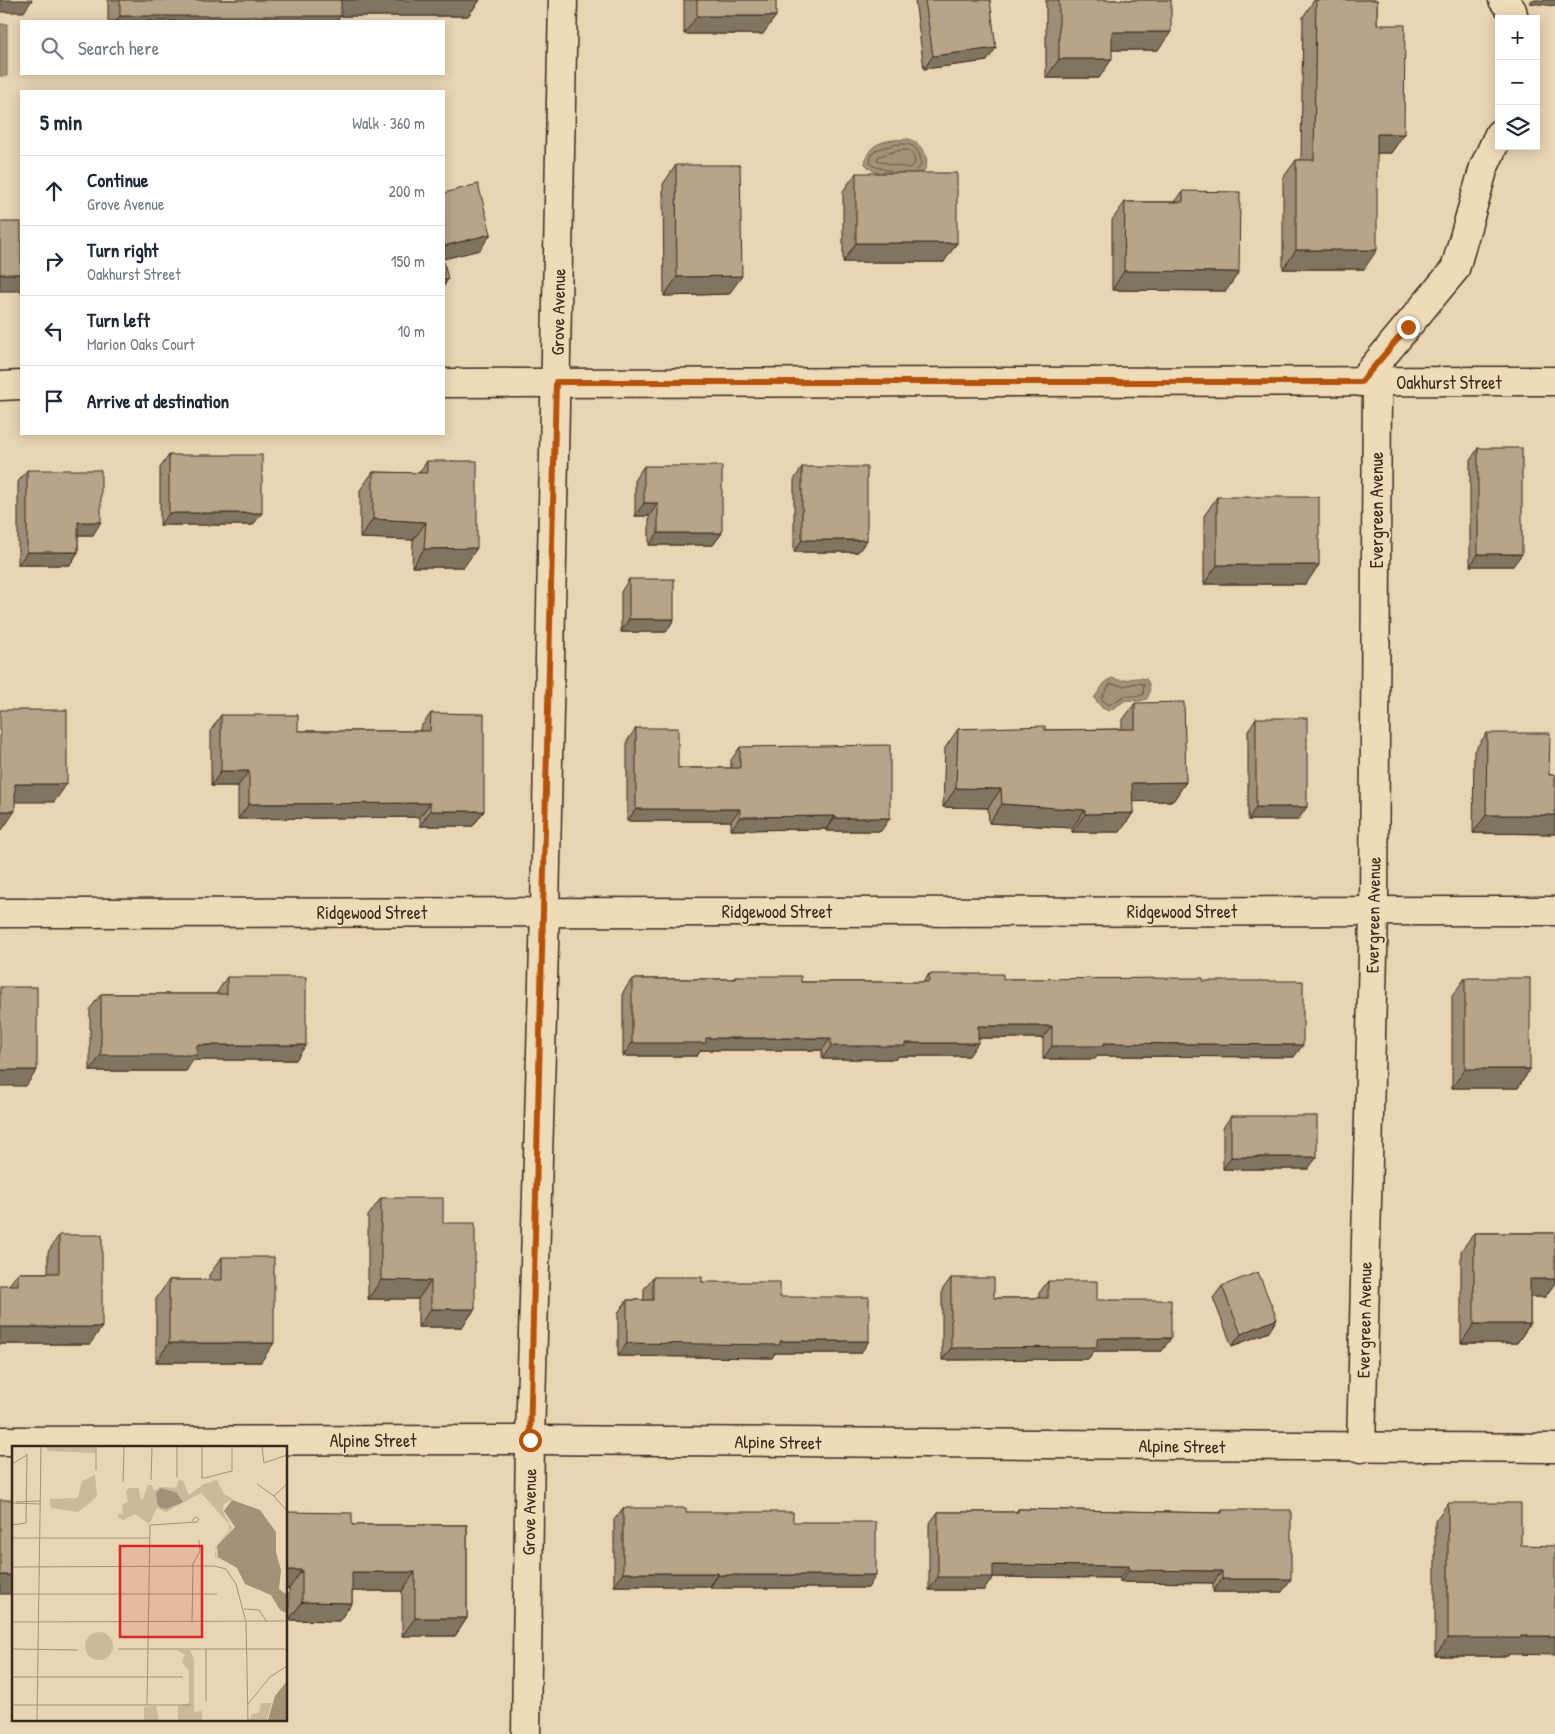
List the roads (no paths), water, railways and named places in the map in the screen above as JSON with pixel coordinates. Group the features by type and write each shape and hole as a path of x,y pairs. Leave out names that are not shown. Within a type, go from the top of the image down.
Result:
{"street":[{"name":"Grove Avenue","path":"526,1734 530,1440 544,911 563,0"},
{"path":"1502,0 1512,10 1513,15"},
{"path":"1369,382 1455,270 1484,167 1495,143"},
{"name":"Oakhurst Street","path":"445,383 1555,381"},
{"name":"Evergreen Avenue","path":"1361,1448 1374,911 1369,382"},
{"path":"0,386 20,386"},
{"name":"Ridgewood Street","path":"0,913 1555,911"},
{"name":"Alpine Street","path":"0,1441 530,1440 1361,1448 1555,1448"}],"water":[{"path":"0,24 7,24 7,76 0,76"},
{"path":"909,139 918,144 927,162 923,172 913,180 875,172 865,164 870,150 875,146 887,141"},
{"path":"1112,678 1116,680 1146,679 1150,689 1147,699 1139,701 1126,700 1109,711 1102,708 1094,698 1106,681"}]}
